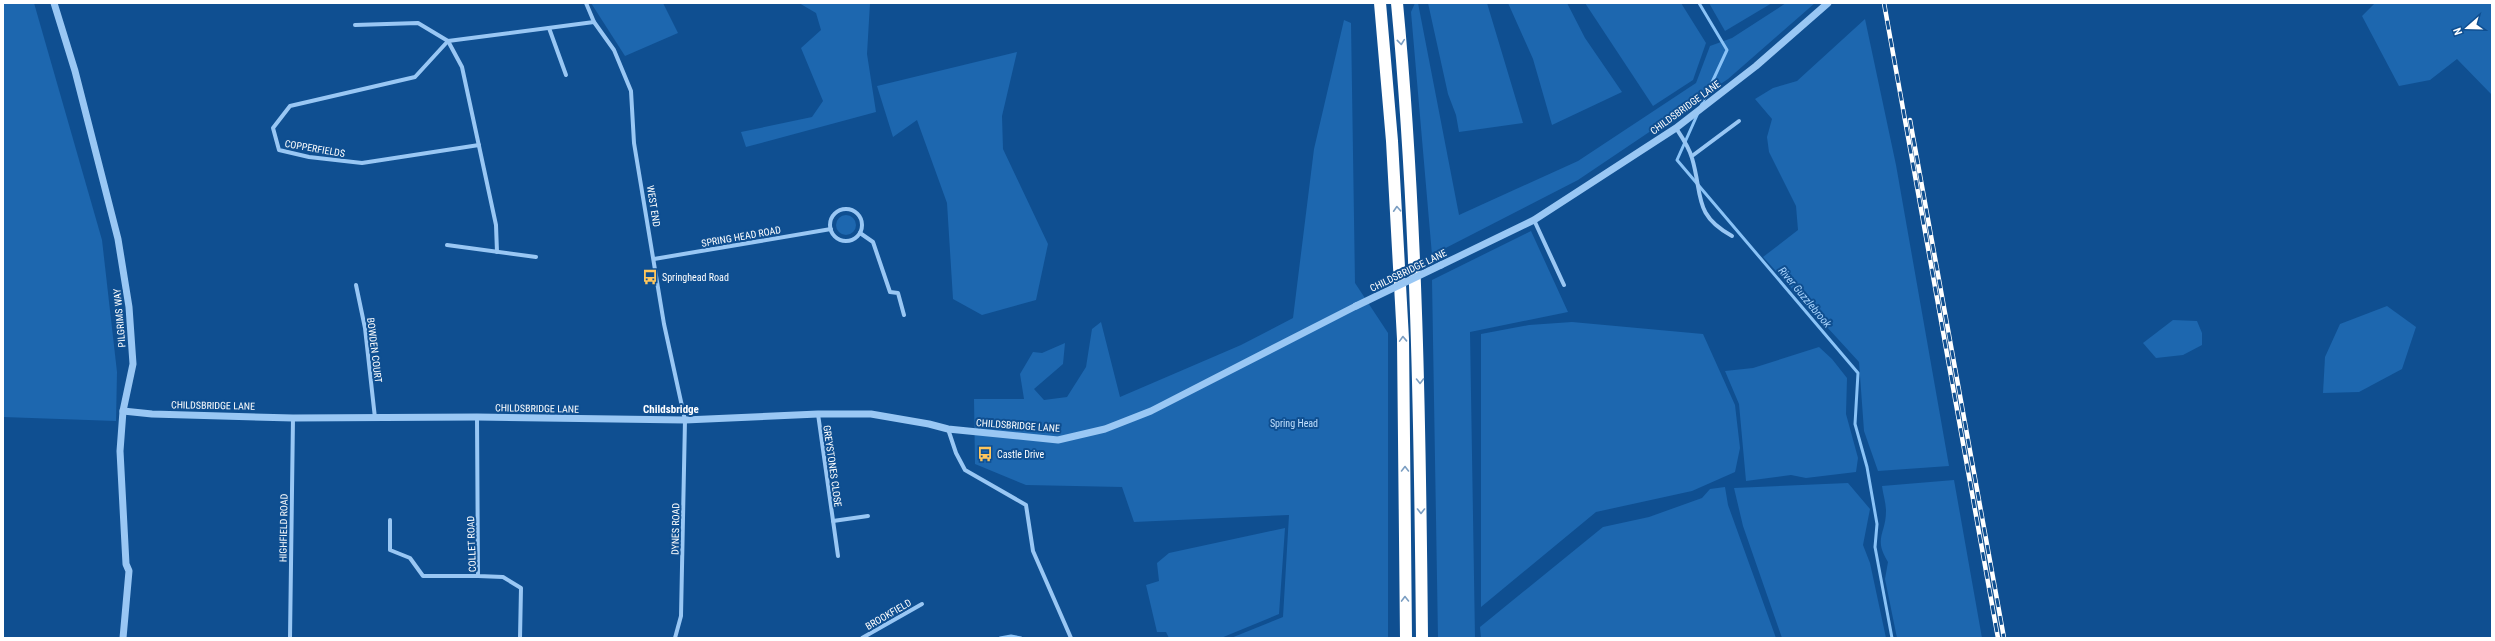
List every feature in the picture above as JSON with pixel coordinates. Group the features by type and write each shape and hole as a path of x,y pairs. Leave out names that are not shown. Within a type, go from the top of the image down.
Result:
{"highway":[{"path":"1380,3 1392,140 1400,271 1404,401 1406,638"},
{"path":"1397,3 1412,184 1418,322 1422,638"}],"street":[{"name":"PILGRIMS WAY","path":"54,3 75,71 122,262 129,307 133,364 124,411 120,451 126,564 129,571 123,638"},
{"name":"WEST END","path":"586,3 594,22 614,50 631,91 634,142 664,324 685,420"},
{"name":"CHILDSBRIDGE LANE","path":"124,411 152,414 293,418 477,417 685,420 818,414 871,414 929,424 948,429 1058,440 1105,429 1179,398 1356,306 1534,220 1676,128 1756,66 1828,3"},
{"path":"448,41 594,22"},
{"path":"355,25 418,23 448,41 462,67 496,224 497,252"},
{"path":"550,28 566,75"},
{"name":"COPPERFIELDS","path":"448,41 415,77 290,106 273,128 279,150 309,157 362,163 479,145"},
{"path":"1692,156 1739,121"},
{"path":"1676,128 1692,156 1704,211 1715,226 1732,236"},
{"path":"848,210 857,214 860,218 860,233 852,240 842,240 834,235 831,229 834,216 838,212 848,210"},
{"path":"1534,220 1564,285"},
{"name":"SPRING HEAD ROAD","path":"654,259 831,229"},
{"path":"860,233 873,242 890,292 898,293 904,315"},
{"path":"447,245 536,257"},
{"name":"BOWDEN COURT","path":"356,285 364,328 375,418"},
{"name":"GREYSTONES CLOSE","path":"818,414 838,556"},
{"name":"COLLET ROAD","path":"477,417 478,576 503,577 521,588 520,638"},
{"name":"HIGHFIELD ROAD","path":"290,638 293,418"},
{"name":"DYNES ROAD","path":"675,638 681,616 685,420"},
{"path":"948,429 956,453 965,470 1026,505 1033,551 1071,638"},
{"name":"GREYSTONES CLOSE","path":"833,521 868,516"},
{"path":"390,520 390,550 410,558 423,576 478,576"},
{"name":"BROOKFIELD","path":"862,638 922,604"}],"green space":[{"path":"3,3 34,3 102,240 117,372 116,421 3,417"},
{"path":"591,3 663,3 678,33 625,56"},
{"path":"799,3 870,3 867,54 876,112 746,147 741,132 812,117 823,101 801,48 821,30 816,13"},
{"path":"1415,3 1418,3 1459,215 1578,161 1696,83 1710,46 1732,38 1786,3 1815,3 1728,79 1578,180 1432,255 1411,12"},
{"path":"1428,3 1487,3 1523,123 1459,132 1456,115 1448,94"},
{"path":"1508,3 1567,3 1585,38 1622,92 1552,125 1533,59"},
{"path":"1585,3 1681,3 1706,43 1693,80 1653,106"},
{"path":"1709,3 1772,3 1725,31"},
{"path":"2375,3 2492,3 2492,95 2457,59 2430,80 2399,86 2362,16"},
{"path":"1865,19 1896,165 1949,466 1878,471 1864,431 1859,362 1763,257 1798,230 1796,206 1769,152 1767,137 1772,119 1755,99 1773,88 1797,81"},
{"name":"Spring Head","path":"1344,20 1351,23 1355,283 1388,333 1388,638 1231,638 1283,617 1289,515 1134,522 1122,487 1026,485 975,464 974,399 1024,399 1020,374 1033,352 1042,353 1065,343 1063,364 1034,389 1044,400 1067,397 1086,367 1092,329 1101,322 1120,397 1241,345 1293,318 1314,149"},
{"path":"1017,52 1002,116 1003,149 1048,244 1036,300 982,315 953,299 947,203 917,120 893,137 877,86"},
{"path":"846,215 853,218 856,225 853,232 846,235 839,232 836,225 839,218"},
{"path":"1531,231 1568,312 1470,332 1475,638 1438,638 1432,280"},
{"path":"2387,306 2416,327 2402,369 2359,392 2323,393 2325,357 2340,324"},
{"path":"2173,320 2197,321 2202,333 2202,345 2183,355 2156,358 2143,343"},
{"path":"1572,322 1703,334 1735,405 1740,448 1735,472 1692,491 1596,512 1481,607 1481,334 1529,325"},
{"path":"1819,347 1832,359 1847,378 1846,414 1858,458 1856,472 1806,478 1791,475 1746,481 1739,404 1725,371 1753,368"},
{"path":"1954,480 1982,638 1897,638 1885,579 1888,562 1881,547 1881,536 1886,511 1882,486"},
{"path":"1848,483 1870,509 1863,545 1870,563 1886,638 1782,638 1743,526 1734,488"},
{"path":"1725,487 1728,505 1776,638 1481,638 1480,627 1603,527 1649,517 1702,498 1710,489"},
{"path":"1285,528 1279,614 1221,638 1169,638 1166,632 1157,632 1146,585 1159,581 1157,563 1169,553"}],"waterway":[{"name":"River Guzzlebrook","path":"1699,3 1727,50 1701,106"},
{"name":"River Guzzlebrook","path":"1698,113 1677,160 1858,373 1855,424 1867,467 1877,524 1875,547 1892,638"},
{"path":"1000,638 1011,636 1021,638"}],"railway":[{"path":"1884,3 1998,638"},
{"path":"1910,120 2004,638"}],"place":[{"name":"Springhead Road","path":"650,277"},
{"name":"Castle Drive","path":"985,454"}],"district":[{"name":"Childsbridge","path":"671,409"}]}
